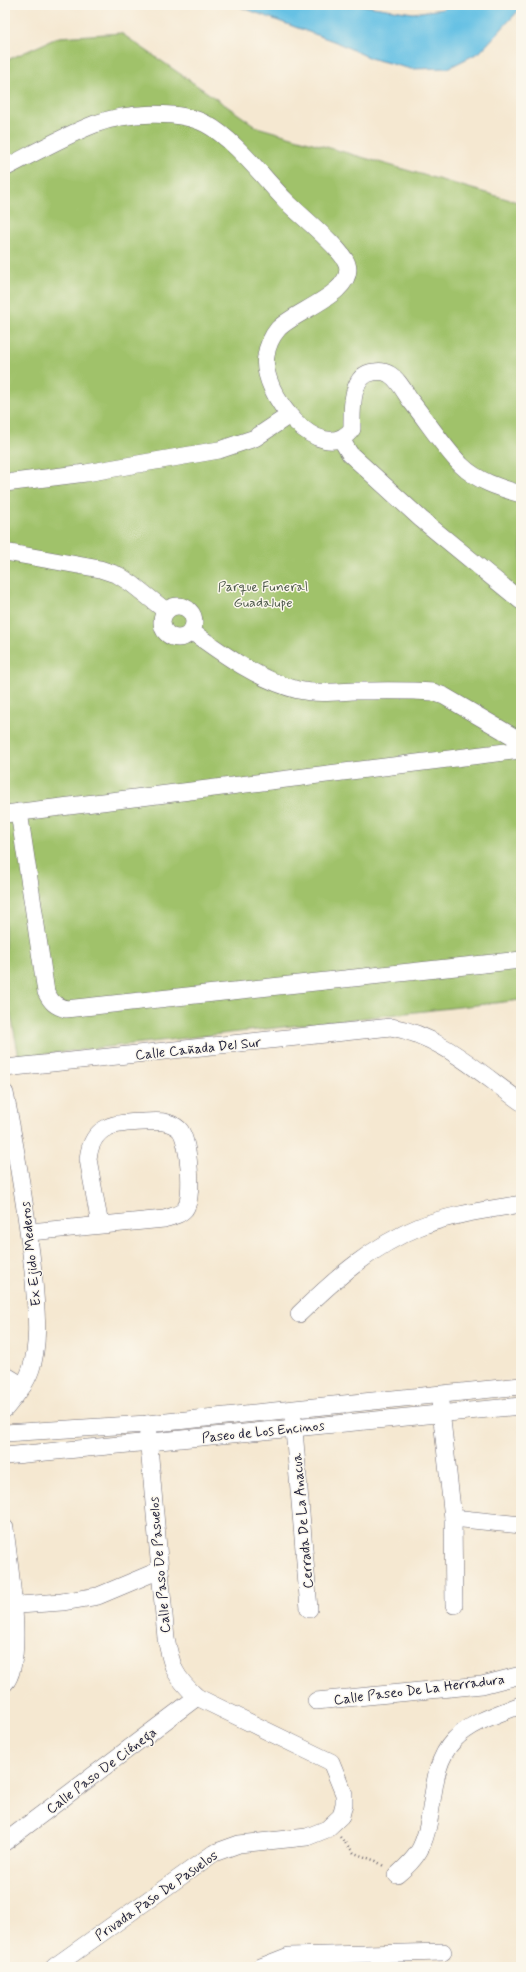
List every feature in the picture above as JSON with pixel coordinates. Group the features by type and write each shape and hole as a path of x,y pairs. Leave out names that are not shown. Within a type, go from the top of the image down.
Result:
{"street":[{"path":"5,168 97,123 150,114 175,114 206,124 218,133 296,212 331,244 347,263 348,271 344,281 337,290 288,320 278,328 268,348 265,358 269,379 274,394 288,416 320,438 331,442 341,439 352,429 356,386 360,379 371,372 380,371 389,374 400,385 449,451 462,466 494,486 521,494"},
{"path":"5,483 86,473 219,450 255,438 288,416"},
{"path":"341,439 350,454 421,519 521,601"},
{"path":"5,552 100,569 112,573 132,584 166,611"},
{"path":"175,605 184,606 189,609 194,619 192,631 182,638 170,636 163,628 162,622 166,611 175,605"},
{"path":"192,631 224,655 262,677 278,683 299,690 320,692 432,692 444,696 521,741"},
{"path":"521,750 12,813 46,992 49,998 58,1007 74,1008 521,960"},
{"name":"Calle Cañada Del Sur","path":"5,1068 391,1027 407,1030 423,1036 445,1048 521,1102"},
{"name":"Ex Ejido Mederos","path":"5,1092 10,1143 30,1232 36,1309 35,1347 31,1368 23,1386 5,1409"},
{"path":"30,1232 164,1219 174,1216 185,1209 189,1203 190,1184 185,1140 179,1130 165,1122 120,1122 104,1129 98,1134 89,1148 88,1159 100,1225"},
{"path":"299,1314 344,1272 390,1241 420,1227 445,1219 521,1204"},
{"path":"5,1375 23,1386"},
{"name":"Paseo de Los Encinos","path":"5,1433 146,1424 521,1386"},
{"path":"439,1394 453,1518 454,1605"},
{"name":"Paseo de Los Encinos","path":"5,1456 521,1406"},
{"name":"Cerrada De La Anacua","path":"292,1409 295,1428 309,1609"},
{"name":"Calle Paso De Pasuelos","path":"146,1424 149,1442 166,1638 169,1655 180,1681 197,1697"},
{"path":"453,1518 521,1525"},
{"path":"5,1528 9,1606 16,1632 14,1664 10,1677 5,1683"},
{"path":"9,1606 98,1596 160,1570"},
{"name":"Calle Paseo De La Herradura","path":"316,1701 482,1685 521,1675"},
{"name":"Privada Paso De Pasuelos","path":"54,1967 214,1853 239,1844 307,1837 327,1829 341,1816 344,1804 342,1787 331,1762 197,1697"},
{"name":"Calle Paso De Ciénega","path":"5,1842 197,1697"},
{"path":"397,1875 420,1849 427,1832 438,1767 454,1740 482,1721 521,1705"},
{"path":"261,1967 289,1956 443,1952"}],"path":[{"path":"327,1829 338,1835 354,1853 376,1861 397,1875"}],"green space":[{"name":"Parque Funeral Guadalupe","path":"121,33 257,127 521,203 521,1000 19,1057 5,985 5,61 59,37"}],"water":[{"path":"235,5 360,5 413,13 443,9 447,5 521,5 521,8 480,52 448,68 411,69 370,58 336,42"}]}
